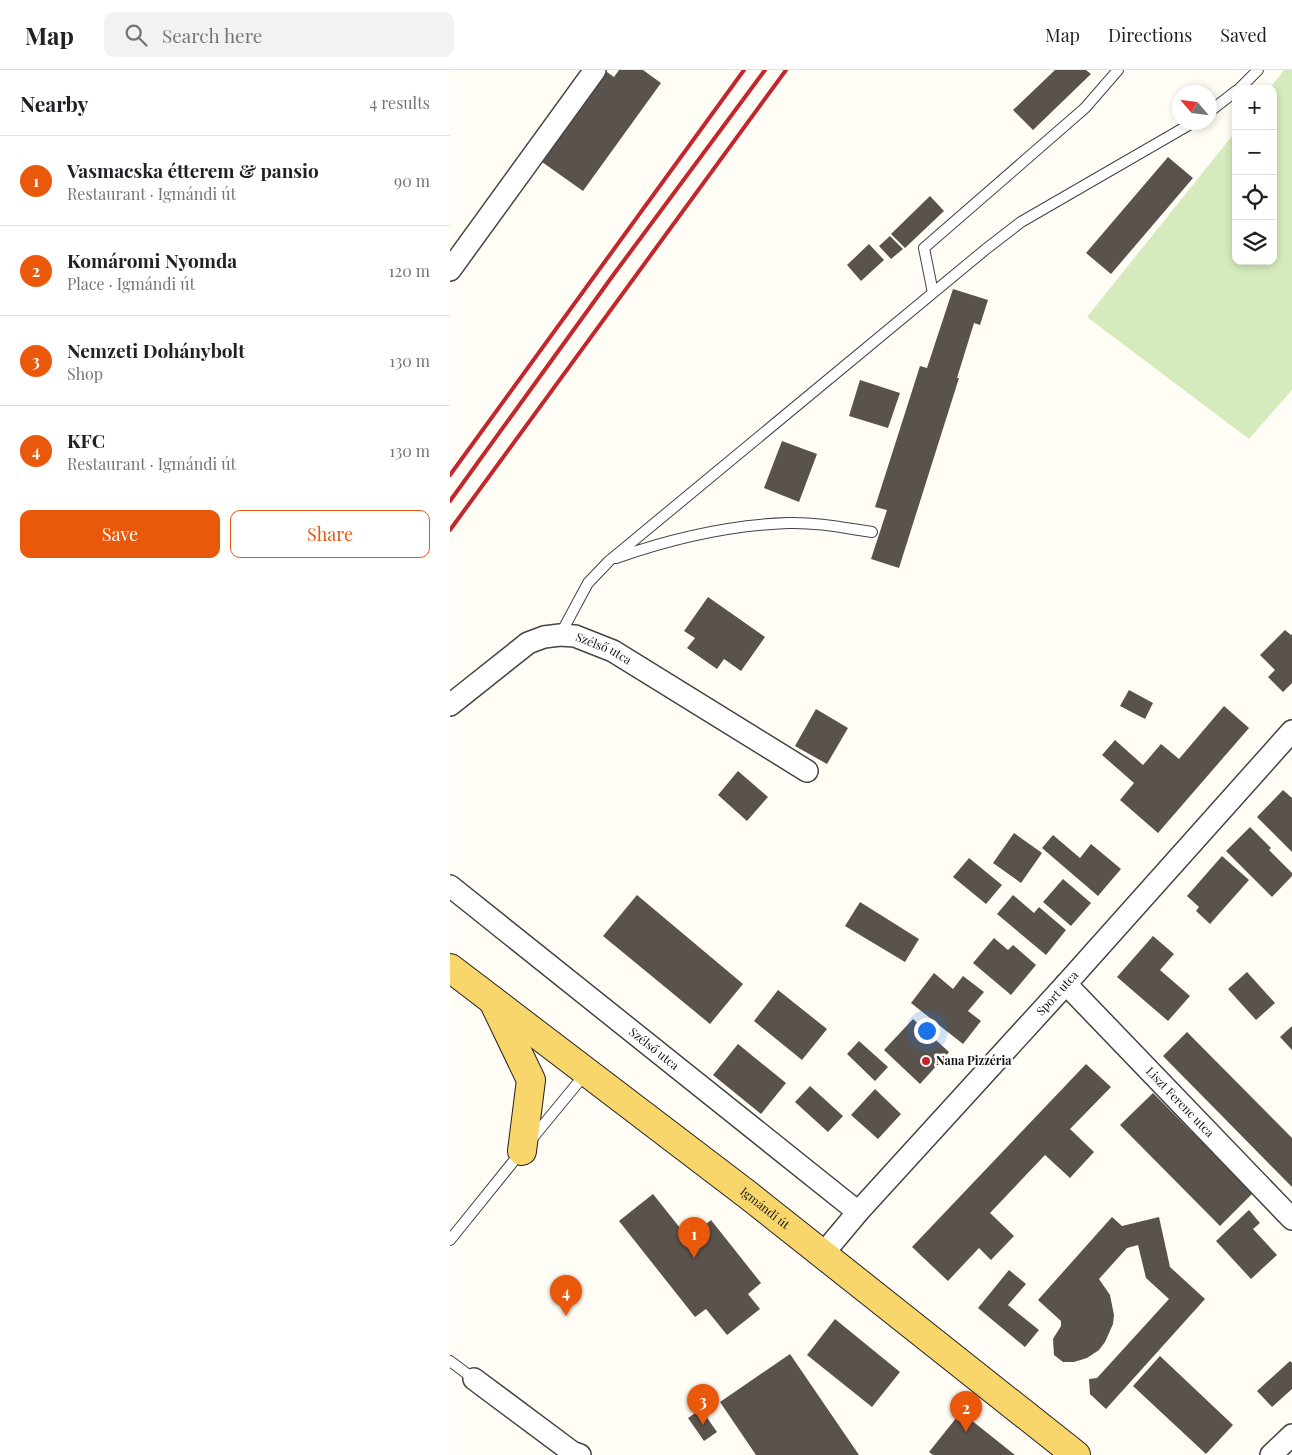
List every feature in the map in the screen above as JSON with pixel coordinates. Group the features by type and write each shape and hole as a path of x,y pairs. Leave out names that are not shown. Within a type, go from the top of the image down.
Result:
{"main road":[{"name":"Igmándi út","path":"450,968 748,1195 1076,1455"},
{"path":"492,1000 530,1080 522,1151"}],"street":[{"path":"450,270 595,70"},
{"name":"Szélső utca","path":"450,706 528,643 544,637 575,636 613,651 807,771"},
{"name":"Sport utca","path":"822,1255 858,1212 1066,984 1292,731"},
{"name":"Szélső utca","path":"450,886 858,1212"},
{"name":"Liszt Ferenc utca","path":"1066,984 1292,1219"},
{"path":"474,1379 572,1452 580,1455"},
{"path":"1271,1455 1292,1435"}],"lane":[{"path":"933,293 924,248 1085,108 1118,70"},
{"path":"1243,85 1258,70"},
{"path":"1217,107 1232,95"},
{"path":"560,635 588,583 609,561 933,293 1021,222 1180,130"},
{"path":"609,561 675,540 761,526 789,523 823,525 872,532"},
{"path":"450,1240 587,1072"},
{"path":"450,1361 474,1379"}],"green space":[{"path":"1284,70 1292,70 1292,390 1249,439 1087,317 1232,136 1232,265 1277,265 1277,85 1272,85"}],"building":[{"path":"619,70 643,70 661,83 583,191 542,162 607,72 614,77"},
{"path":"1055,70 1086,70 1091,74 1033,130 1013,110"},
{"path":"1168,157 1193,178 1111,274 1086,253"},
{"path":"930,196 944,211 905,248 891,234"},
{"path":"890,236 903,249 891,259 879,246"},
{"path":"869,244 884,260 861,281 847,265"},
{"path":"953,289 988,300 980,325 974,323 957,378 959,378 899,568 871,559 887,510 875,507 920,366 927,368"},
{"path":"860,380 900,393 888,428 849,416"},
{"path":"782,441 817,454 799,502 764,488"},
{"path":"708,597 765,637 741,671 724,659 717,669 687,648 695,638 684,631"},
{"path":"1285,630 1292,634 1292,683 1283,692 1268,677 1275,670 1260,655"},
{"path":"1129,690 1153,703 1145,719 1120,706"},
{"path":"1224,706 1249,728 1158,833 1120,800 1134,783 1102,755 1115,740 1143,765 1161,744 1179,759"},
{"path":"816,709 848,728 827,764 795,746"},
{"path":"738,771 768,797 747,821 718,795"},
{"path":"1283,790 1292,798 1292,852 1257,817"},
{"path":"1250,827 1292,873 1292,876 1272,897 1226,851"},
{"path":"1014,833 1042,853 1021,883 993,863"},
{"path":"1053,835 1080,858 1091,844 1121,869 1098,896 1042,848"},
{"path":"1222,856 1249,880 1210,924 1196,911 1199,907 1187,896"},
{"path":"969,858 1002,885 986,904 953,877"},
{"path":"1063,879 1091,903 1071,926 1043,902"},
{"path":"637,895 743,984 710,1024 603,936"},
{"path":"1013,895 1034,913 1039,907 1066,930 1046,955 997,914"},
{"path":"860,902 919,939 905,962 845,926"},
{"path":"1153,936 1174,954 1160,970 1190,996 1168,1021 1117,977"},
{"path":"994,938 1008,950 1013,945 1036,965 1011,995 973,963"},
{"path":"1247,972 1275,1003 1256,1020 1228,989"},
{"path":"934,973 953,989 963,976 984,992 968,1011 981,1021 963,1044 911,1003"},
{"path":"778,990 827,1029 802,1060 754,1021"},
{"path":"913,1019 949,1052 920,1084 884,1050"},
{"path":"1292,1026 1292,1050 1280,1037"},
{"path":"1187,1032 1292,1138 1292,1187 1163,1056"},
{"path":"859,1041 888,1067 875,1081 847,1054"},
{"path":"738,1044 786,1083 761,1114 713,1075"},
{"path":"1086,1064 1111,1087 1070,1129 1094,1152 1070,1178 1045,1155 990,1213 1014,1236 991,1260 979,1248 948,1281 912,1247"},
{"path":"810,1086 843,1116 828,1132 795,1102"},
{"path":"875,1089 901,1114 878,1139 851,1115"},
{"path":"1153,1093 1253,1193 1220,1226 1120,1125"},
{"path":"653,1194 688,1238 711,1220 761,1283 748,1294 760,1309 727,1335 706,1309 695,1317 619,1221"},
{"path":"1249,1210 1260,1223 1253,1229 1277,1255 1251,1279 1216,1241"},
{"path":"1112,1217 1122,1226 1159,1217 1170,1267 1205,1299 1106,1409 1090,1394 1089,1379 1097,1378 1169,1299 1146,1278 1138,1245 1127,1248 1099,1279 1110,1295 1114,1315 1113,1324 1099,1350 1087,1358 1074,1362 1063,1362 1054,1355 1053,1339 1061,1326 1061,1321 1038,1300"},
{"path":"1009,1270 1026,1284 1008,1305 1039,1330 1025,1347 978,1308"},
{"path":"835,1319 900,1372 872,1407 807,1355"},
{"path":"790,1354 859,1455 756,1455 720,1402"},
{"path":"1160,1356 1233,1425 1206,1454 1133,1386"},
{"path":"1290,1361 1292,1363 1292,1389 1272,1407 1257,1391"},
{"path":"701,1409 717,1432 704,1441 688,1418"},
{"path":"961,1412 1015,1455 933,1455 929,1452"}],"railway":[{"path":"450,475 744,70"},
{"path":"450,501 614,274 765,70"},
{"path":"450,530 786,70"}],"place":[{"name":"Nana Pizzéria","path":"926,1061"},
{"name":"Vasmacska étterem & pansio","path":"694,1258"},
{"name":"KFC","path":"566,1316"},
{"name":"Nemzeti Dohánybolt","path":"703,1425"},
{"name":"Komáromi Nyomda","path":"966,1432"}]}
